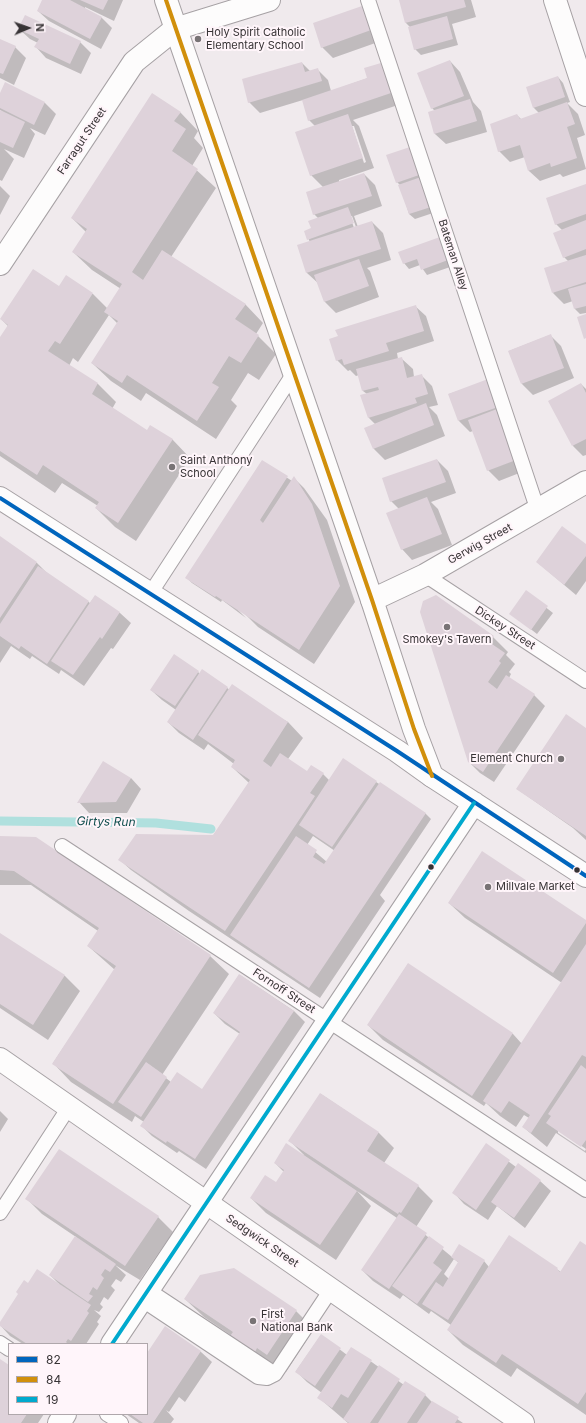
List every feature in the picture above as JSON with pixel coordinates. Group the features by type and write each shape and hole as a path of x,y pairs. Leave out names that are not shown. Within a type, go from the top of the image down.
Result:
{"street":[{"path":"166,0 372,600 414,729 432,776"},
{"path":"175,29 269,0"},
{"path":"555,0 586,95"},
{"name":"Farragut Street","path":"0,264 134,62 175,29"},
{"name":"Gerwig Street","path":"372,600 425,575 583,487"},
{"path":"0,498 397,751 432,776 586,876"},
{"path":"113,1343 474,803"},
{"name":"Sedgwick Street","path":"0,1059 206,1203 332,1288 523,1423"}],"lane":[{"name":"Bateman Alley","path":"368,0 538,511"},
{"path":"150,594 294,373"},
{"name":"Dickey Street","path":"425,575 586,681"},
{"name":"Fornoff Street","path":"62,846 586,1190"},
{"path":"0,1213 69,1107"},
{"path":"145,1294 258,1377 267,1378 275,1374 332,1288"},
{"path":"109,1415 121,1423"}],"building":[{"path":"42,0 70,0 102,17 90,39 37,11"},
{"path":"80,0 108,0 103,10"},
{"path":"399,0 464,0 466,7 405,23"},
{"path":"362,6 371,30 321,48 313,23"},
{"path":"25,15 81,41 70,64 34,47 39,39 18,29"},
{"path":"447,16 453,39 414,50 408,27"},
{"path":"0,39 16,46 3,74 0,73"},
{"path":"450,60 464,96 431,109 417,73"},
{"path":"302,62 305,72 318,68 322,81 248,103 242,79"},
{"path":"381,63 391,93 308,121 302,100 367,78 364,68"},
{"path":"558,76 565,97 533,108 526,87"},
{"path":"5,82 45,102 34,125 0,108 0,93"},
{"path":"152,93 181,112 174,121 186,129 172,151 198,169 132,272 143,280 162,250 246,304 235,319 259,335 241,363 229,356 212,383 219,387 197,421 127,375 122,383 91,363 118,321 104,312 122,284 72,252 87,229 71,218"},
{"path":"470,99 477,121 434,134 428,112"},
{"path":"567,102 575,124 567,127 577,158 551,167 550,163 528,171 520,145 498,152 490,124 517,114 520,119"},
{"path":"0,110 25,122 13,148 0,142"},
{"path":"348,114 363,158 310,176 295,132"},
{"path":"410,147 419,175 396,183 386,155"},
{"path":"364,173 372,196 313,215 306,192"},
{"path":"421,177 431,207 409,214 398,185"},
{"path":"586,184 586,214 555,225 546,198"},
{"path":"348,207 354,223 307,240 304,231 311,228 308,221"},
{"path":"586,220 586,249 563,258 553,233"},
{"path":"372,221 381,249 306,273 297,245"},
{"path":"440,237 448,260 421,270 417,259 403,264 398,252"},
{"path":"586,255 586,282 552,293 544,268"},
{"path":"359,259 369,286 324,302 314,275"},
{"path":"33,269 59,286 66,275 93,293 60,344 55,341 48,351 98,383 92,394 147,430 150,425 173,439 118,523 95,508 99,502 43,465 37,475 0,451 0,337 8,325 0,319"},
{"path":"586,284 586,306 574,309 568,289"},
{"path":"416,305 424,331 386,343 389,351 344,365 342,359 336,361 329,339 338,336 335,330"},
{"path":"586,314 586,338 584,339 577,317"},
{"path":"551,334 564,368 521,384 508,351"},
{"path":"402,357 407,378 422,374 428,394 415,398 417,403 368,418 360,395 379,390 378,387 362,391 356,369"},
{"path":"488,379 498,407 458,421 448,394"},
{"path":"581,383 586,393 586,439 572,446 548,401"},
{"path":"426,403 434,425 373,449 364,428"},
{"path":"497,409 516,460 487,471 468,420"},
{"path":"437,459 446,482 390,502 382,478"},
{"path":"262,460 288,476 260,520 263,523 294,476 312,504 340,586 299,650 216,596 215,597 185,578"},
{"path":"427,497 442,534 401,550 386,513"},
{"path":"562,526 586,544 586,556 564,585 536,562"},
{"path":"0,536 37,562 0,618"},
{"path":"38,566 89,601 47,664 21,646 19,649 0,636 0,624"},
{"path":"526,590 548,606 531,630 509,614"},
{"path":"95,595 120,612 102,639 100,637 73,675 51,661"},
{"path":"436,595 494,636 489,642 505,653 499,661 501,663 488,682 497,689 506,675 535,694 483,772 468,762 420,612 423,601"},
{"path":"174,654 199,671 175,706 150,690"},
{"path":"202,669 228,687 193,740 167,722"},
{"path":"232,684 288,722 263,761 271,767 280,753 307,771 311,765 324,773 310,793 315,796 225,931 118,860 136,834 213,835 250,780 231,767 235,760 198,735"},
{"name":"Element Church","path":"566,714 586,728 586,836 516,789"},
{"path":"343,758 377,781 332,847 299,825"},
{"path":"103,761 131,778 116,802 77,803"},
{"path":"380,782 426,813 309,988 230,935 296,836 317,850 313,857 324,864"},
{"path":"0,836 36,837 211,955 113,1104 52,1064 116,966 87,946 99,928 14,871 0,870"},
{"path":"482,851 586,920 586,923 553,973 448,903"},
{"path":"0,933 65,975 33,1025 0,1004"},
{"path":"586,944 586,1057 582,1055 531,1133 522,1127 530,1115 509,1101 501,1113 483,1101"},
{"path":"408,963 513,1033 472,1096 367,1025"},
{"path":"239,974 294,1011 195,1159 167,1141 166,1143 140,1126 177,1072 202,1089 240,1032 213,1013"},
{"path":"146,1062 167,1077 141,1117 118,1102"},
{"path":"581,1065 586,1069 586,1140 581,1147 546,1123 551,1116 548,1114"},
{"path":"320,1093 379,1132 367,1151 419,1185 401,1213 399,1212 398,1214 288,1141"},
{"path":"286,1143 357,1191 320,1245 250,1198 265,1175 276,1182 284,1170 274,1163"},
{"path":"486,1143 510,1160 476,1210 452,1193"},
{"path":"59,1149 159,1216 125,1266 25,1199"},
{"path":"518,1163 541,1180 514,1218 491,1202"},
{"path":"399,1214 427,1233 389,1289 361,1270"},
{"path":"509,1235 558,1268 557,1269 560,1272 580,1241 586,1245 586,1392 578,1404 502,1354 496,1363 447,1330"},
{"path":"75,1236 116,1264 110,1272 105,1269 101,1275 104,1278 97,1290 93,1287 89,1294 93,1296 88,1302 49,1275"},
{"path":"429,1236 444,1247 433,1263 442,1270 417,1304 392,1286"},
{"path":"459,1244 485,1260 448,1320 422,1304 436,1282 443,1287 458,1262 451,1257"},
{"name":"First National Bank","path":"234,1268 297,1310 267,1355 257,1348 255,1352 231,1341 233,1337 230,1336 233,1332 184,1299 200,1275"},
{"path":"37,1269 91,1305 87,1311 89,1313 71,1341 68,1339 66,1342 67,1343 26,1343 0,1326 0,1322 18,1294 16,1292 24,1280 28,1283"},
{"path":"165,1326 201,1351 153,1423 143,1423 131,1415 148,1415 148,1352"},
{"path":"321,1334 341,1348 315,1386 295,1372"},
{"path":"351,1347 372,1360 348,1398 341,1394 332,1408 317,1398"},
{"path":"0,1359 8,1364 8,1415 26,1415 21,1423 0,1423"},
{"path":"379,1365 400,1379 370,1423 349,1423 343,1419"},
{"path":"405,1381 426,1394 407,1423 378,1423"},
{"path":"432,1401 459,1417 455,1423 417,1423"}],"waterway":[{"name":"Girtys Run","path":"0,821 156,823 211,829"}],"transit line":[{"name":"84","path":"166,0 372,600 414,729 432,776"},
{"name":"82","path":"0,498 397,751 586,876"},
{"name":"19","path":"113,1343 474,803"}],"place":[{"name":"Holy Spirit Catholic Elementary School","path":"198,39"},
{"name":"Saint Anthony School","path":"172,467"},
{"name":"Smokey's Tavern","path":"447,627"},
{"name":"Element Church","path":"561,759"},
{"name":"Millvale Market","path":"488,887"},
{"name":"First National Bank","path":"253,1321"}]}
